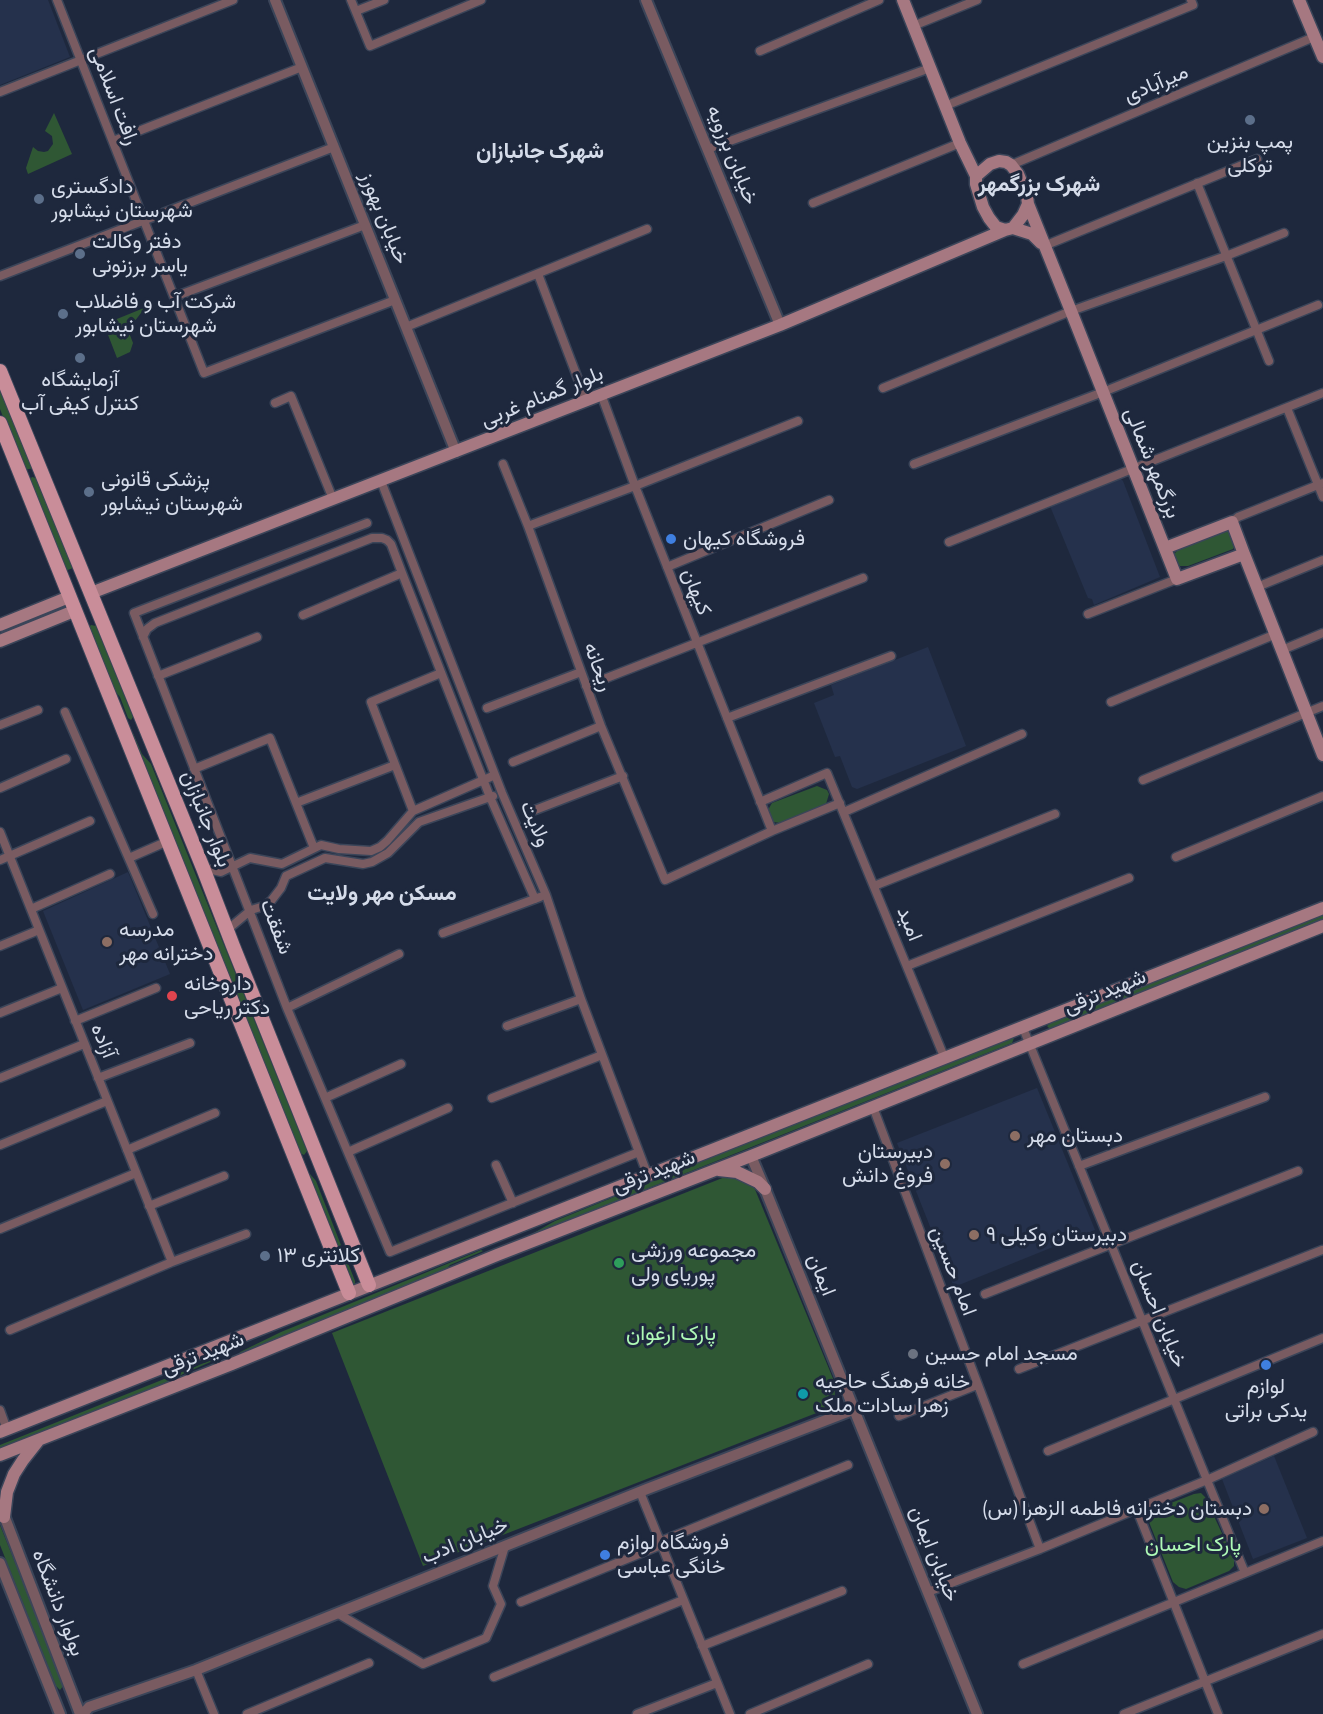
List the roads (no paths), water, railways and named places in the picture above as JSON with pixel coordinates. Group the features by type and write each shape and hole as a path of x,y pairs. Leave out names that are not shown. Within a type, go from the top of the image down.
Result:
{"main road":[{"path":"903,0 960,143 976,176 980,197 989,218 996,227 1032,234 1044,246"},
{"path":"1299,0 1319,35 1323,57"},
{"path":"976,176 990,164 999,161 1011,165 1018,174 1028,196 1028,204 1023,215 1009,229"},
{"name":"بزرگمهر شمالی","path":"1028,204 1177,579"},
{"name":"بلوار گمنام غربی","path":"91,593 780,325 1009,229"},
{"name":"بلوار جانبازان","path":"0,371 203,868 369,1285"},
{"name":"بلوار جانبازان","path":"0,423 349,1293"},
{"path":"24,483 27,475 35,472 42,475"},
{"path":"1165,548 1232,522 1323,755"},
{"path":"1177,579 1244,554"},
{"path":"0,625 69,597"},
{"path":"53,604 58,617"},
{"path":"0,641 74,611"},
{"path":"123,731 144,723"},
{"name":"شهید ترقی","path":"6,1426 648,1176 1323,908"},
{"name":"شهید ترقی","path":"0,1455 1323,926"},
{"path":"299,1167 319,1160"},
{"path":"712,1171 737,1172 758,1182 765,1189"},
{"path":"490,1238 497,1255"},
{"path":"223,1343 232,1364"},
{"path":"2,1511 14,1474 39,1440"}],"street":[{"name":"رافت اسلامی","path":"57,0 204,373 395,300"},
{"path":"0,92 233,0"},
{"name":"خیابان بهورز","path":"275,0 456,452"},
{"path":"351,0 370,46 481,0"},
{"path":"356,11 384,0"},
{"name":"خیابان برزویه","path":"646,0 780,325"},
{"path":"760,51 879,0"},
{"path":"913,26 976,0"},
{"path":"945,106 1192,3"},
{"name":"میرآبادی","path":"1011,165 1319,35"},
{"path":"113,141 302,68"},
{"path":"708,149 930,68"},
{"path":"813,203 960,143"},
{"path":"0,276 334,147"},
{"path":"1044,246 1257,159"},
{"path":"1197,183 1269,361"},
{"path":"174,297 365,225"},
{"path":"406,327 647,229"},
{"path":"883,388 1071,311 1284,233"},
{"path":"538,274 586,400"},
{"path":"914,464 1103,392 1318,305"},
{"path":"949,542 1323,393"},
{"name":"کیهان","path":"601,394 760,802"},
{"path":"275,403 291,396 333,499"},
{"path":"1287,408 1321,484 1323,497"},
{"path":"528,526 798,421"},
{"name":"ریحانه","path":"502,464 528,526 601,726 665,880 772,831"},
{"name":"ولایت","path":"381,481 495,776 546,895 580,999 648,1176"},
{"path":"1232,522 1238,517 1321,484"},
{"path":"667,567 829,500"},
{"name":"شفقت","path":"367,523 134,613 287,1008 390,1252 513,1203"},
{"path":"143,638 147,629 155,623 372,538 387,540 391,544 490,797 535,899"},
{"path":"1257,587 1323,560"},
{"path":"303,615 402,573"},
{"path":"586,686 863,578"},
{"path":"1088,614 1177,579"},
{"path":"1282,650 1323,633"},
{"path":"1111,702 1276,634"},
{"path":"158,676 257,637"},
{"path":"727,718 891,656"},
{"path":"487,708 581,672"},
{"path":"413,811 371,702 441,673"},
{"path":"1143,780 1323,706"},
{"path":"0,725 38,710"},
{"path":"65,712 153,914"},
{"path":"513,762 601,726"},
{"path":"844,812 1022,734"},
{"path":"194,769 270,738 314,848"},
{"path":"0,788 66,759"},
{"path":"296,803 395,765"},
{"name":"امید","path":"760,802 827,773 945,1059"},
{"path":"203,868 221,872 250,858 282,864 321,845 339,849 371,851 380,847 413,811 495,776"},
{"path":"535,810 623,776"},
{"path":"227,930 250,910 264,906 271,901 281,888 286,876 325,858 363,864 372,862 388,853 418,822 502,793"},
{"path":"1176,857 1323,796"},
{"path":"760,802 772,831 840,802"},
{"path":"874,886 1055,814"},
{"path":"0,860 90,820"},
{"name":"آزاده","path":"0,832 172,1263"},
{"path":"129,858 168,841"},
{"path":"31,909 110,874"},
{"path":"907,966 1129,878"},
{"path":"442,933 546,895"},
{"path":"0,946 39,930"},
{"path":"287,1008 399,954"},
{"path":"0,1012 62,988"},
{"path":"75,1021 156,988"},
{"path":"507,1026 580,999"},
{"name":"خیابان احسان","path":"1023,1028 1245,1573"},
{"path":"98,1078 190,1043"},
{"path":"0,1078 84,1044"},
{"path":"492,1098 602,1055"},
{"path":"325,1098 401,1064"},
{"path":"1079,1166 1264,1097"},
{"path":"0,1145 107,1101"},
{"name":"امام حسین","path":"873,1107 1040,1550"},
{"path":"348,1152 447,1108"},
{"path":"127,1150 215,1113"},
{"path":"496,1165 513,1203 639,1152"},
{"name":"ایمان","path":"751,1156 855,1409"},
{"path":"985,1294 1298,1171"},
{"path":"0,1229 136,1173"},
{"path":"149,1206 224,1176"},
{"path":"10,1330 246,1234"},
{"path":"1019,1369 1322,1250"},
{"path":"1048,1451 1323,1338"},
{"path":"899,1416 977,1385"},
{"name":"خیابان ادب","path":"57,1713 82,1709 196,1670 640,1492 855,1409"},
{"name":"خیابان ایمان","path":"855,1409 977,1714"},
{"path":"0,1410 6,1426"},
{"path":"928,1592 1040,1550 1137,1510 1313,1432"},
{"path":"521,1602 848,1465"},
{"path":"640,1492 730,1714"},
{"path":"1137,1510 1218,1714"},
{"name":"بولوار دانشگاه","path":"2,1511 82,1709"},
{"path":"1023,1664 1323,1541"},
{"path":"337,1613 423,1664 486,1638 501,1604 493,1586 505,1546"},
{"name":"بولوار دانشگاه","path":"0,1563 57,1713"},
{"path":"702,1646 842,1591"},
{"path":"495,1677 683,1600"},
{"path":"1124,1714 1323,1634"},
{"path":"247,1714 369,1663"},
{"path":"750,1714 868,1664"},
{"path":"196,1670 214,1714"},
{"path":"637,1714 717,1683"}],"place":[{"name":"پمپ بنزین توکلی","path":"1250,120"},
{"name":"دادگستری شهرستان نیشابور","path":"39,199"},
{"name":"دفتر وکالت یاسر برزنونی","path":"80,254"},
{"name":"شرکت آب و فاضلاب شهرستان نیشابور","path":"63,314"},
{"name":"آزمایشگاه کنترل کیفی آب","path":"80,358"},
{"name":"پزشکی قانونی شهرستان نیشابور","path":"89,492"},
{"name":"فروشگاه کیهان","path":"671,539"},
{"name":"مدرسه دخترانه مهر","path":"107,942"},
{"name":"داروخانه دکتر ریاحی","path":"172,996"},
{"name":"دبستان مهر","path":"1015,1136"},
{"name":"دبیرستان فروغ دانش","path":"945,1164"},
{"name":"دبیرستان وکیلی ۹","path":"974,1235"},
{"name":"کلانتری ۱۳","path":"265,1256"},
{"name":"مجموعه ورزشی پوریای ولی","path":"619,1263"},
{"name":"مسجد امام حسین","path":"913,1354"},
{"name":"لوازم یدکی براتی","path":"1266,1365"},
{"name":"خانه فرهنگ حاجیه زهرا سادات ملک","path":"803,1394"},
{"name":"دبستان دخترانه فاطمه الزهرا (س)","path":"1264,1509"},
{"name":"فروشگاه لوازم خانگی عباسی","path":"605,1555"}],"district":[{"name":"شهرک جانبازان","path":"540,152"},
{"name":"شهرک بزرگمهر","path":"1039,185"},
{"name":"مسکن مهر ولایت","path":"382,894"}],"park label":[{"name":"پارک ارغوان","path":"671,1334"},
{"name":"پارک احسان","path":"1193,1545"}]}
